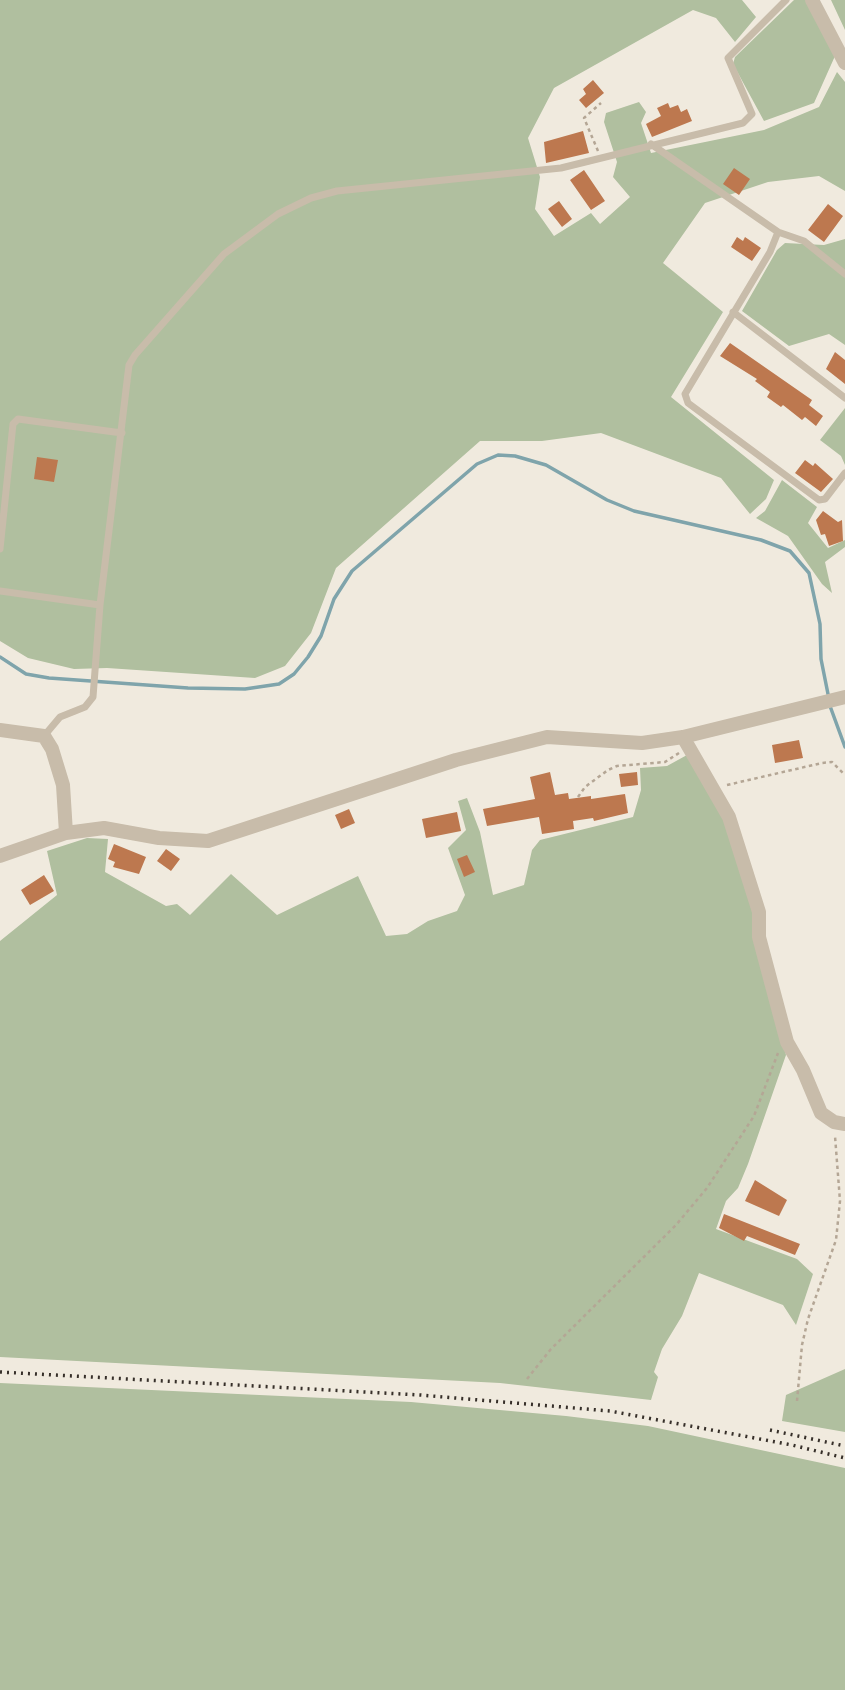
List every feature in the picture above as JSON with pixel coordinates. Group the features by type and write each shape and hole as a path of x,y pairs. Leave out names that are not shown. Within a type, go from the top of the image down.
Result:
{"street":[{"path":"812,0 845,63"},
{"path":"0,856 66,833 118,829 159,838 208,841 456,760 547,737 642,743 685,742 845,697"},
{"path":"0,730 44,736 52,749 63,785 66,833"},
{"path":"685,742 715,788 729,817 758,912 759,937 787,1042 803,1070 821,1113 840,1123"}],"lane":[{"path":"44,736 60,717 91,703 94,691 100,605 130,365 135,355 224,254 278,214 311,198 337,191 561,168 749,119 752,114 750,108 729,66 728,58 786,0"},
{"path":"651,144 778,232 804,242 845,274"},
{"path":"778,232 770,252 686,387 688,403 819,500 825,499 845,473"},
{"path":"733,312 845,398"},
{"path":"0,549 13,424 18,419 122,433"},
{"path":"0,591 100,605"}],"path":[{"path":"601,103 584,118 601,157"},
{"path":"578,797 585,787 608,770 617,766 664,762 685,742"},
{"path":"715,788 822,762 832,762 845,775"},
{"path":"527,1379 551,1349 676,1225 707,1188 754,1116 779,1051 787,1042"},
{"path":"797,1401 802,1345 808,1319 836,1240 840,1201 840,1123"}],"green space":[{"path":"0,0 742,0 756,17 735,42 716,18 693,10 554,88 528,138 540,177 535,209 554,236 591,213 600,224 630,197 613,177 617,162 604,122 606,113 639,102 646,112 641,123 651,153 764,130 819,107 837,72 845,82 845,191 819,176 768,182 705,203 663,263 723,312 671,397 774,480 766,499 750,514 721,478 601,433 542,441 480,441 336,568 311,633 285,666 255,678 107,668 74,669 28,658 0,641"},
{"path":"794,0 807,0 835,56 814,103 764,121 733,64 735,57"},
{"path":"831,0 845,0 845,30"},
{"path":"845,239 845,345 829,334 789,346 742,311 777,250 785,243 824,245"},
{"path":"845,408 845,465 841,456 820,440"},
{"path":"782,480 817,507 808,523 828,548 845,540 845,547 825,562 832,593 822,584 788,536 756,518 765,511"},
{"path":"687,755 724,817 755,913 786,1055 748,1164 738,1188 726,1201 716,1229 797,1259 813,1274 796,1325 783,1305 699,1273 682,1316 662,1349 654,1372 658,1377 651,1400 500,1383 0,1357 0,941 57,895 47,851 87,838 108,839 105,872 166,906 177,904 190,915 231,874 277,915 358,876 386,936 407,934 428,921 457,911 465,895 448,848 466,830 458,801 467,798 480,832 493,895 524,885 532,850 540,840 633,817 641,790 640,768 667,766"},
{"path":"845,1369 845,1432 782,1421 786,1395"},
{"path":"0,1383 411,1402 566,1416 648,1426 845,1468 845,1690 0,1690"}],"building":[{"path":"593,80 604,93 586,108 579,100 586,94 583,89"},
{"path":"668,103 670,108 678,105 681,112 687,109 692,121 652,137 646,124 661,116 657,108"},
{"path":"583,131 589,153 546,163 544,142"},
{"path":"734,168 750,179 739,195 723,184"},
{"path":"584,170 605,201 591,210 570,180"},
{"path":"559,201 572,219 562,227 548,209"},
{"path":"828,204 843,216 824,242 808,230"},
{"path":"737,237 743,241 745,237 761,248 752,261 731,247"},
{"path":"730,343 812,400 809,405 823,416 816,426 805,417 802,420 783,405 781,407 767,397 770,392 755,381 757,379 720,356"},
{"path":"835,352 845,360 845,384 826,369"},
{"path":"37,457 58,460 54,482 34,479"},
{"path":"805,460 813,466 815,463 833,479 821,492 795,473"},
{"path":"823,511 838,522 842,520 843,541 829,546 825,534 821,535 816,520"},
{"path":"799,740 803,758 775,763 772,745"},
{"path":"550,772 555,795 568,793 569,799 591,796 591,799 625,794 628,813 594,821 593,818 573,821 574,829 542,834 539,817 487,826 483,809 535,799 530,777"},
{"path":"637,772 638,785 621,787 619,774"},
{"path":"349,809 355,823 341,829 335,815"},
{"path":"457,812 461,831 426,838 422,819"},
{"path":"114,844 146,857 139,874 113,867 115,862 108,859"},
{"path":"166,849 180,859 171,871 157,861"},
{"path":"467,855 475,872 464,877 457,859"},
{"path":"44,875 54,891 30,905 21,890"},
{"path":"755,1180 787,1200 779,1216 745,1201"},
{"path":"724,1214 800,1244 795,1255 747,1236 744,1241 719,1228"}],"waterway":[{"path":"0,657 26,674 49,678 188,688 245,689 279,684 294,674 308,657 321,636 334,599 352,571 477,464 498,455 515,456 546,465 607,500 634,511 761,540 790,551 809,573 820,624 821,659 829,699"},
{"path":"830,706 845,747"}],"railway":[{"path":"0,1372 420,1395 610,1411 792,1445 845,1458"},
{"path":"770,1430 845,1446"}]}
